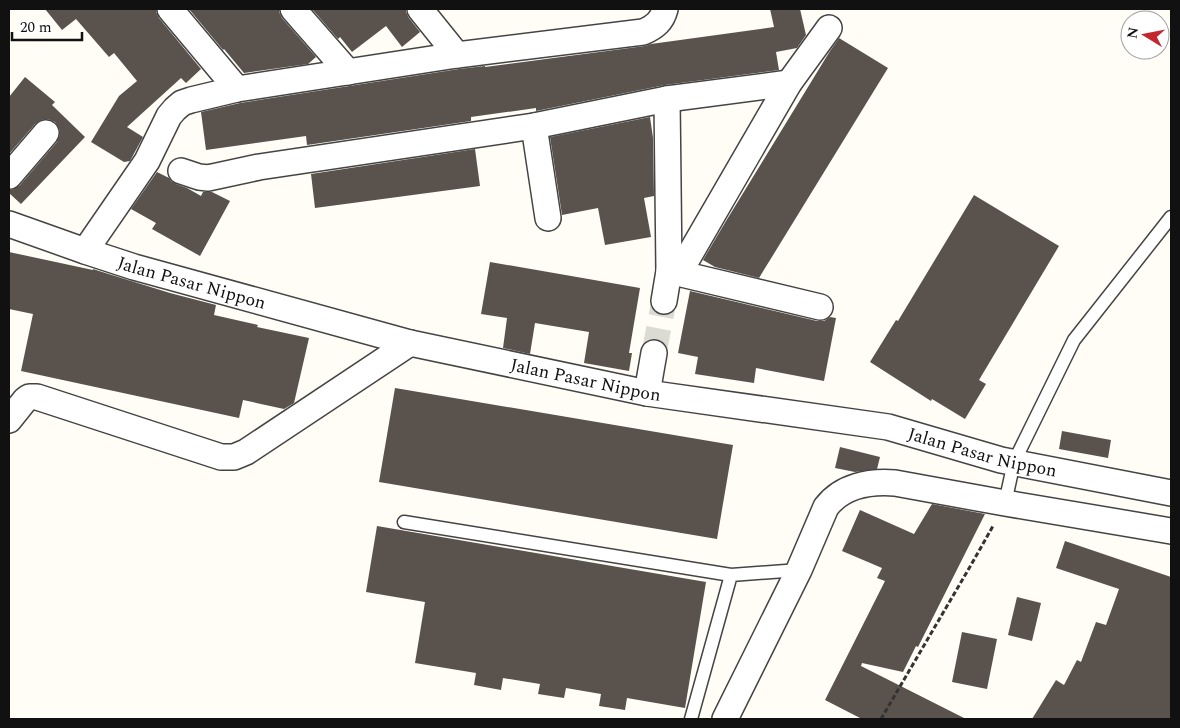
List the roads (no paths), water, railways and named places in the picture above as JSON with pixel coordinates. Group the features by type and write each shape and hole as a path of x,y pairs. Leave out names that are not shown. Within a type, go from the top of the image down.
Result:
{"street":[{"path":"170,9 237,88"},
{"path":"293,9 348,72"},
{"path":"420,9 457,55"},
{"path":"85,251 147,161 169,116 182,103 237,88 457,55 643,32 660,21 665,9"},
{"path":"664,301 674,272 789,84 829,28"},
{"path":"181,172 208,178 259,167 534,126 667,99 789,84"},
{"path":"667,99 674,272"},
{"path":"534,126 548,218"},
{"path":"9,176 46,133"},
{"name":"Jalan Pasar Nippon","path":"9,224 134,267 410,343 646,393 888,427 1001,460 1171,494"},
{"path":"674,272 820,308"},
{"path":"9,420 25,400 29,397 37,397 221,458 234,457 246,452 410,343"},
{"path":"646,393 654,353"},
{"path":"725,719 799,570 826,507 837,495 849,489 880,482 894,483 1171,530"}],"lane":[{"path":"1006,503 1014,462 1074,340 1171,217"},
{"path":"404,522 731,575 799,570"},
{"path":"691,719 731,575"}],"tunnel":[{"path":"654,353 664,301"}]}
